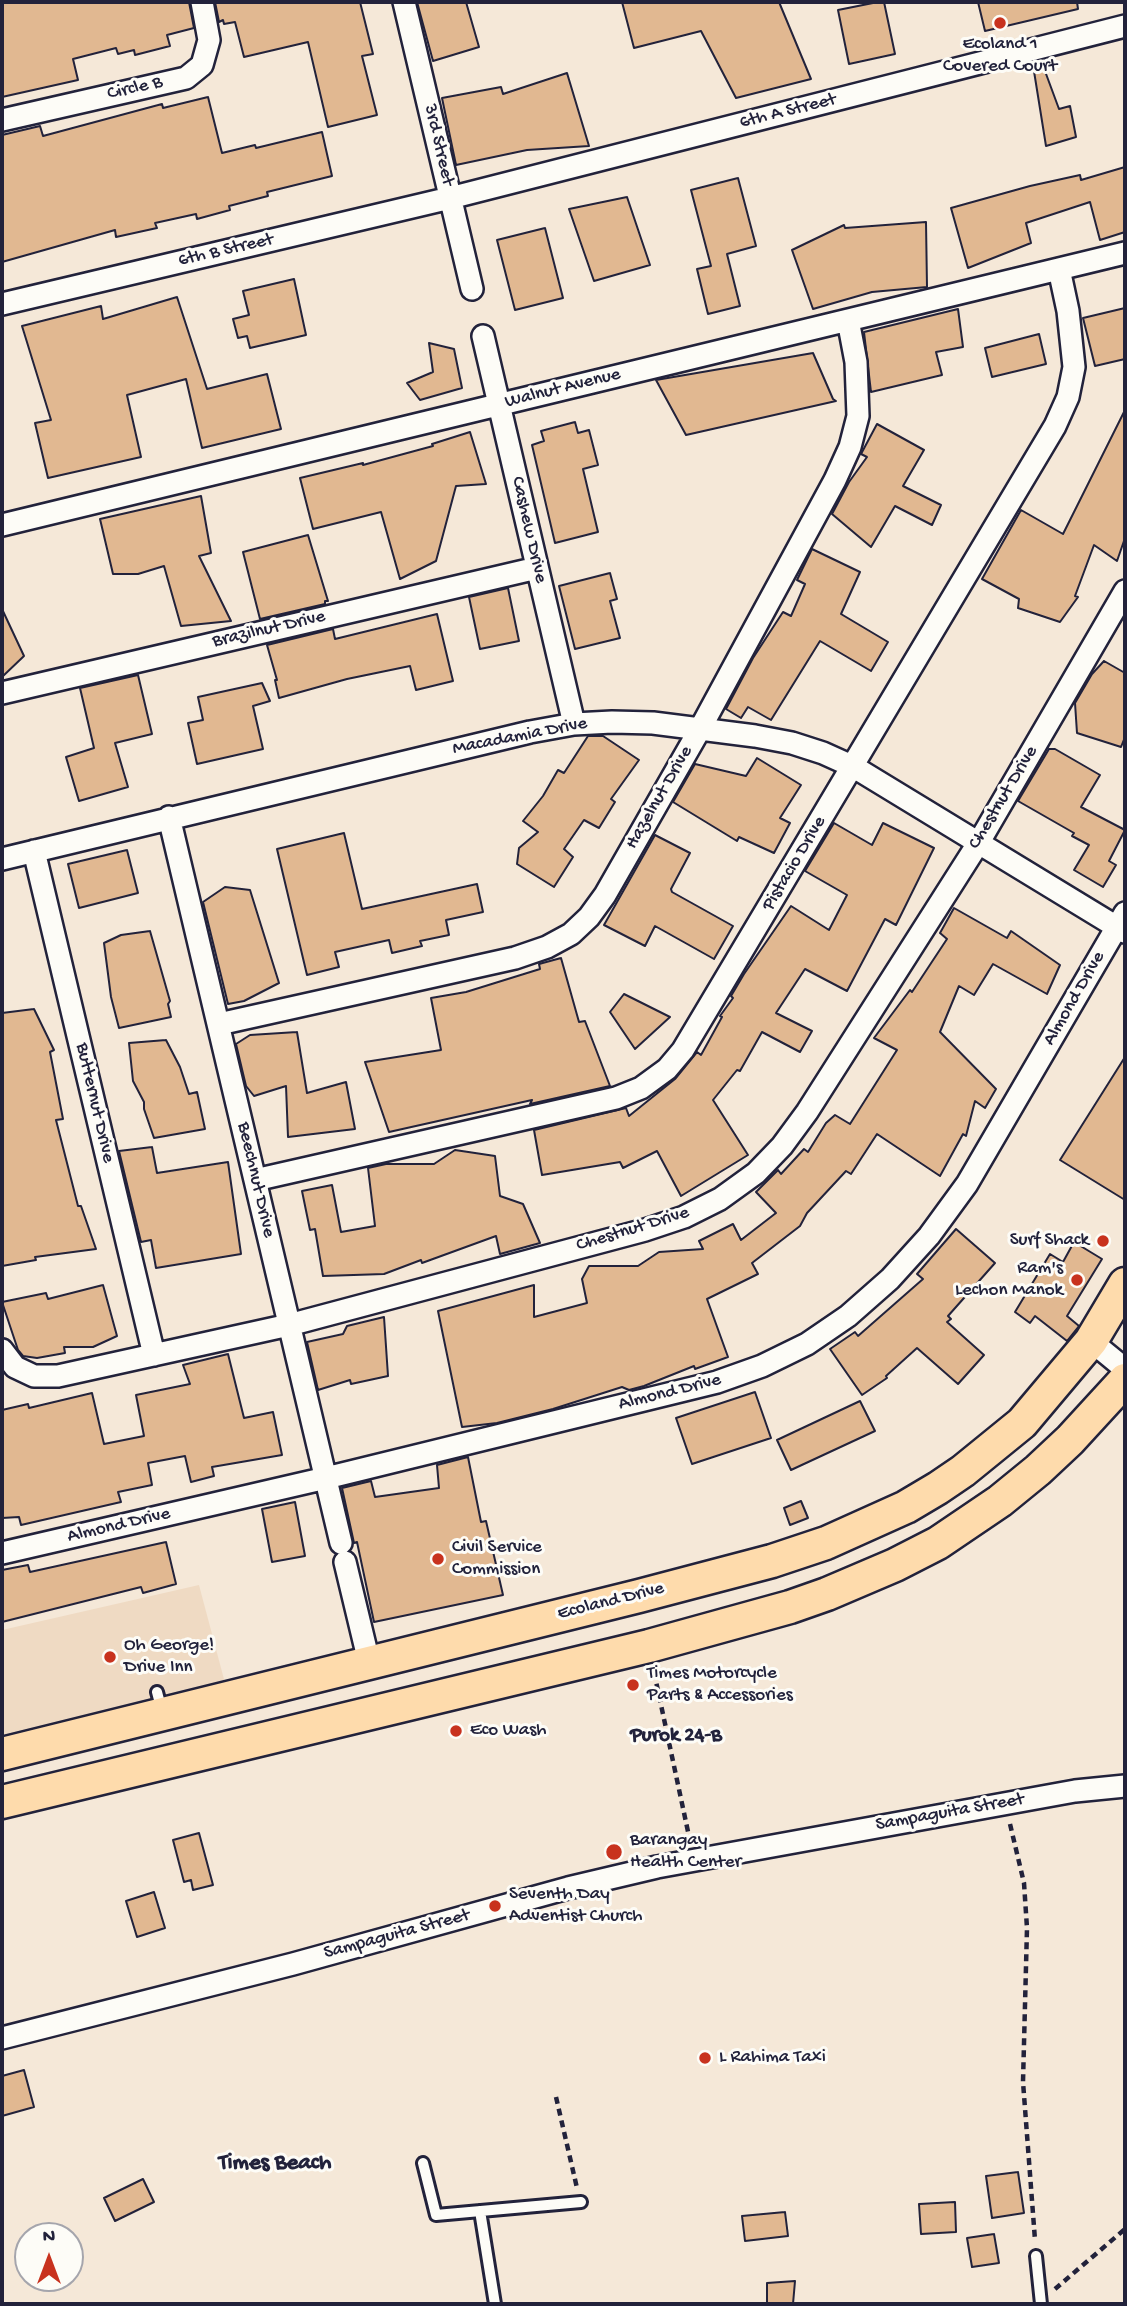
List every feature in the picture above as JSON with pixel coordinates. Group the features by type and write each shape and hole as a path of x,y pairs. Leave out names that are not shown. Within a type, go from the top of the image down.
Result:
{"main road":[{"name":"Ecoland Drive","path":"2,1754 159,1703 369,1662 772,1561 867,1526 938,1489 1022,1423 1091,1341 1125,1284"},
{"path":"2,1802 649,1646 790,1607 827,1594 938,1543 1000,1501 1038,1470 1099,1410 1125,1380"}],"street":[{"name":"Circle B","path":"2,120 187,78 202,65 209,40 202,2"},
{"name":"3rd Street","path":"404,2 472,289"},
{"name":"6th A Street","path":"450,198 1125,26"},
{"name":"6th B Street","path":"2,304 450,198"},
{"name":"Walnut Avenue","path":"2,525 1125,253"},
{"name":"Pistacio Drive","path":"255,1180 616,1098 641,1087 667,1069 683,1050 854,767 1055,426 1068,397 1074,367 1059,269"},
{"name":"Hazelnut Drive","path":"219,1024 515,958 547,947 571,934 589,917 605,895 700,729 835,480 850,447 858,416 859,391 848,320"},
{"name":"Cashew Drive","path":"483,336 574,724"},
{"name":"Brazilnut Drive","path":"2,693 537,568"},
{"name":"Chestnut Drive","path":"2,1350 15,1367 34,1376 58,1376 289,1325 645,1230 684,1217 720,1199 756,1173 782,1146 807,1112 979,842 1125,591"},
{"name":"Macadamia Drive","path":"2,859 530,732 574,724 625,722 700,729 792,743 823,753 854,767 1122,924"},
{"name":"Beechnut Drive","path":"169,817 369,1662"},
{"name":"Butternut Drive","path":"34,851 154,1355"},
{"name":"Almond Drive","path":"2,1553 326,1478 716,1382 762,1366 807,1344 848,1316 890,1279 929,1236 967,1184 1122,924"},
{"path":"1091,1341 1125,1369"},
{"name":"Sampaguita Street","path":"2,2038 280,1967 569,1888 693,1860 1075,1791 1125,1786"}],"lane":[{"path":"424,2163 436,2215 581,2202"},
{"path":"480,2211 495,2304"},
{"path":"1037,2256 1041,2303"}],"path":[{"path":"649,1646 693,1860"},
{"path":"1005,1803 1024,1883 1027,1928 1023,2082 1037,2256"},
{"path":"556,2097 581,2202"},
{"path":"1041,2303 1125,2229"}],"shaded area":[{"name":"Oh George! Drive Inn","path":"199,1585 225,1683 2,1737 2,1630"}],"building":[{"path":"2,2 189,2 194,28 167,35 170,46 135,55 134,50 118,54 116,48 73,59 78,80 2,97"},
{"path":"215,2 360,2 373,54 362,56 377,115 328,127 308,42 244,57 235,22 219,22"},
{"path":"417,2 466,2 479,47 433,61"},
{"path":"622,2 779,2 811,79 736,98 701,31 634,48"},
{"path":"884,2 895,54 849,64 838,10"},
{"name":"Ecoland 1 Covered Court","path":"978,2 1077,2 1078,9 985,31"},
{"path":"1042,63 1059,109 1070,106 1076,137 1046,146 1033,65"},
{"path":"567,73 589,146 527,150 456,165 442,98 501,87 503,94"},
{"path":"208,97 222,153 322,132 332,176 267,192 268,196 229,206 230,210 197,219 196,214 155,223 157,228 116,237 115,230 2,262 2,135 40,126 43,136 162,104 163,108"},
{"path":"1125,167 1125,232 1100,240 1090,202 1026,223 1031,243 968,268 951,208 1030,186 1080,175 1081,180"},
{"path":"738,178 756,246 727,254 740,306 708,314 697,269 711,266 691,190"},
{"path":"627,197 650,265 594,281 569,209"},
{"path":"926,222 927,287 872,292 813,309 792,250 844,225 845,228"},
{"path":"545,228 563,298 515,310 497,240"},
{"path":"294,279 306,335 250,348 247,336 238,338 233,319 249,315 243,291"},
{"path":"177,297 207,389 267,374 281,429 202,448 186,379 127,395 141,457 48,478 35,423 51,420 22,326 101,306 103,319"},
{"path":"1125,308 1125,359 1095,366 1083,318"},
{"path":"958,309 963,347 936,352 942,375 871,392 864,332"},
{"path":"1039,334 1046,364 992,377 985,348"},
{"path":"429,343 454,349 462,388 420,400 407,383 433,372"},
{"path":"813,353 836,401 686,435 656,380"},
{"path":"1125,410 1125,538 1117,561 1094,545 1075,596 1078,597 1060,622 1018,608 1019,599 982,579 1021,510 1063,534"},
{"path":"575,422 578,433 589,430 598,465 583,469 598,532 555,543 532,445 544,441 541,431"},
{"path":"877,424 924,450 903,486 941,505 932,525 895,506 871,547 832,514 849,482 867,457 861,454"},
{"path":"470,432 486,484 456,486 436,561 400,579 381,512 313,529 300,478 363,465 433,446 432,444"},
{"path":"201,496 211,553 199,556 231,621 181,626 164,566 138,574 113,574 100,519"},
{"path":"308,535 328,601 325,601 325,604 260,619 243,552"},
{"path":"812,549 860,572 841,614 888,642 871,671 820,641 771,720 748,707 741,718 726,709 753,658 783,612 791,616 805,584 797,580"},
{"path":"610,573 617,599 610,601 620,638 575,649 559,586"},
{"path":"508,588 519,641 480,649 469,597"},
{"path":"2,609 24,656 2,677"},
{"path":"437,614 453,681 416,690 410,666 347,679 279,698 267,645 333,629 335,639"},
{"path":"1104,661 1125,673 1125,737 1121,747 1077,733 1075,703 1092,674"},
{"path":"138,675 152,734 115,743 128,787 79,801 66,757 94,748 80,688"},
{"path":"262,683 270,701 253,706 263,749 197,764 188,723 203,720 198,697"},
{"path":"588,736 603,736 639,760 611,799 615,802 599,828 584,820 564,849 573,857 554,887 517,864 519,848 538,832 523,821 543,796 558,770 564,773"},
{"path":"1049,749 1055,749 1100,775 1081,807 1125,830 1109,861 1116,865 1103,887 1074,870 1089,845 1072,836 1074,833 1018,801"},
{"path":"757,758 801,785 780,818 790,823 774,853 739,837 737,841 673,802 695,764 746,776"},
{"path":"834,823 872,845 883,823 934,848 896,925 885,919 847,991 805,969 776,1013 812,1031 800,1052 762,1032 740,1071 737,1070 713,1100 748,1155 681,1196 657,1151 623,1168 620,1162 542,1175 534,1130 626,1108 629,1116 675,1079 697,1052 701,1055 744,974 791,906 829,930 847,895 805,871"},
{"path":"344,833 362,909 477,884 483,912 446,920 449,935 420,941 422,946 392,953 389,940 335,952 339,967 307,975 277,849"},
{"path":"655,835 690,853 671,889 672,892 733,926 714,959 655,926 645,946 604,925"},
{"path":"127,850 138,893 79,908 68,864"},
{"path":"225,887 250,890 279,983 244,1001 228,1004 203,902"},
{"path":"954,908 1007,938 1011,931 1060,965 1047,994 993,964 974,995 959,986 940,1032 996,1089 985,1108 975,1101 966,1136 963,1134 940,1176 877,1134 851,1174 846,1171 807,1213 800,1226 752,1263 758,1274 707,1299 728,1357 695,1369 694,1366 629,1390 622,1387 497,1423 462,1427 438,1311 534,1285 534,1317 587,1303 582,1279 589,1266 638,1266 659,1252 703,1249 699,1241 733,1224 741,1240 776,1213 756,1192 778,1170 781,1174 804,1149 808,1152 826,1123 835,1115 850,1124 897,1050 874,1038 910,990 912,992 947,939 940,933"},
{"path":"150,931 170,1001 168,1004 171,1017 119,1028 111,997 104,943 121,935"},
{"path":"561,958 579,1022 585,1021 610,1086 530,1104 532,1100 389,1132 365,1062 441,1050 431,998 466,992 540,969 539,964"},
{"path":"624,994 670,1017 635,1049 610,1012"},
{"path":"34,1009 54,1050 50,1052 63,1119 56,1120 78,1206 81,1206 96,1249 35,1257 36,1260 2,1266 2,1013"},
{"path":"297,1032 307,1093 346,1082 355,1129 288,1137 286,1086 254,1096 246,1086 236,1044 250,1035"},
{"path":"166,1040 180,1067 189,1094 197,1092 205,1129 154,1138 144,1102 133,1081 129,1043"},
{"path":"1125,1057 1125,1200 1060,1160"},
{"path":"152,1147 157,1173 228,1162 241,1254 156,1268 151,1240 141,1242 119,1151"},
{"path":"455,1150 495,1156 500,1196 523,1204 540,1243 500,1254 496,1236 384,1274 323,1276 315,1229 310,1230 302,1191 332,1185 341,1232 375,1226 368,1168 386,1164 434,1164"},
{"path":"956,1229 995,1263 948,1316 951,1319 947,1322 984,1355 958,1384 917,1348 886,1376 887,1378 862,1395 830,1349 855,1332 858,1336 923,1279 917,1274"},
{"path":"1074,1242 1102,1259 1067,1316 1079,1326 1067,1341 1035,1316 1030,1323 1015,1312 1050,1254 1063,1262"},
{"path":"103,1285 117,1336 93,1347 64,1347 65,1353 37,1358 23,1356 18,1350 2,1302 46,1293 48,1299"},
{"path":"384,1317 388,1376 351,1384 350,1380 318,1390 307,1342 343,1334 347,1326"},
{"path":"228,1354 244,1418 273,1412 282,1455 212,1467 214,1476 191,1482 185,1456 148,1463 152,1485 118,1492 121,1502 21,1525 19,1517 2,1518 2,1410 28,1404 29,1408 92,1393 104,1444 144,1436 136,1395 190,1384 183,1365"},
{"path":"755,1392 771,1438 692,1464 676,1418"},
{"path":"860,1401 875,1431 791,1470 777,1440"},
{"path":"468,1457 481,1522 486,1521 503,1595 374,1622 342,1488 371,1481 375,1497 439,1488 437,1465"},
{"path":"801,1501 808,1518 790,1525 784,1508"},
{"path":"295,1502 305,1556 272,1562 262,1509"},
{"path":"166,1542 176,1584 143,1593 141,1587 2,1622 2,1570 28,1565 30,1572"},
{"path":"199,1833 213,1885 193,1890 191,1880 184,1882 173,1840"},
{"path":"154,1892 165,1928 137,1937 126,1901"},
{"path":"24,2070 34,2107 2,2116 2,2076"},
{"path":"1018,2172 1024,2213 992,2218 986,2176"},
{"path":"143,2179 154,2202 115,2221 104,2198"},
{"path":"955,2202 956,2232 921,2234 919,2204"},
{"path":"785,2212 788,2236 745,2241 742,2216"},
{"path":"994,2234 999,2263 972,2267 967,2238"},
{"path":"795,2281 793,2304 767,2304 767,2283"}],"place":[{"name":"Ecoland 1 Covered Court","path":"1000,23"},
{"name":"Surf Shack","path":"1103,1241"},
{"name":"Ram's Lechon Manok","path":"1077,1280"},
{"name":"Civil Service Commission","path":"438,1559"},
{"name":"Oh George! Drive Inn","path":"110,1657"},
{"name":"Times Motorcycle Parts & Accessories","path":"633,1685"},
{"name":"Eco Wash","path":"456,1731"},
{"name":"Barangay Health Center","path":"614,1852"},
{"name":"Seventh Day Adventist Church","path":"495,1906"},
{"name":"L Rahima Taxi","path":"705,2058"}],"district":[{"name":"Purok 24-B","path":"676,1737"},
{"name":"Times Beach","path":"275,2164"}]}
